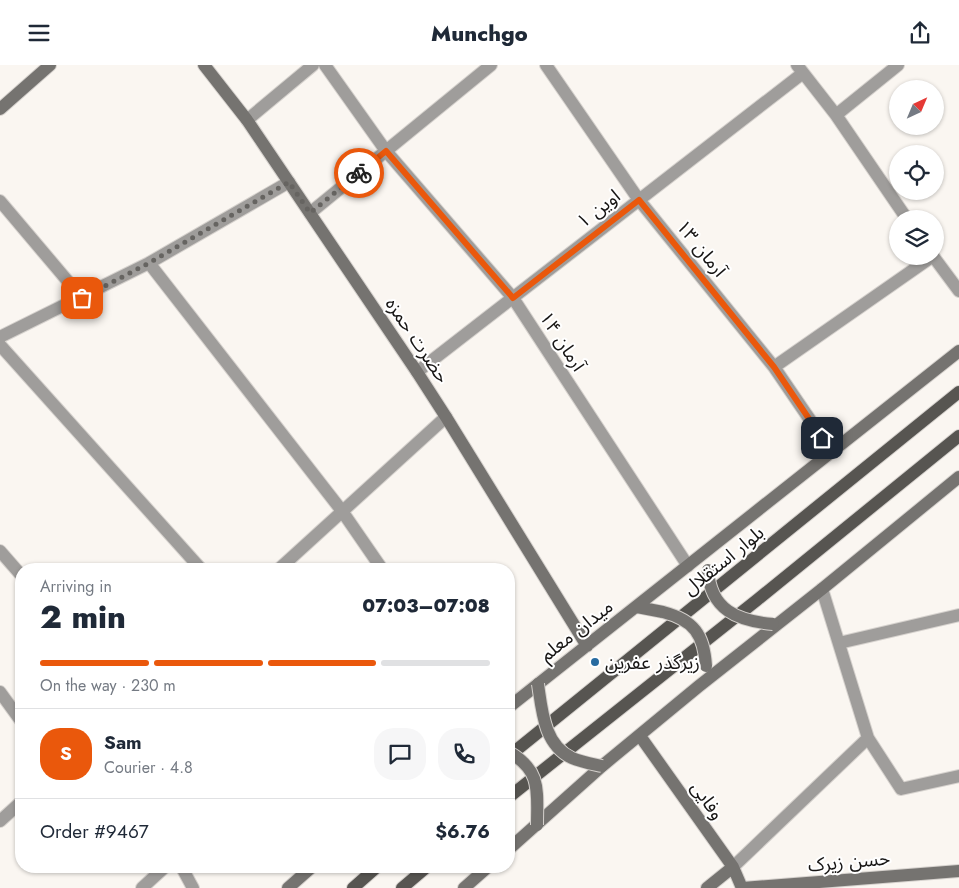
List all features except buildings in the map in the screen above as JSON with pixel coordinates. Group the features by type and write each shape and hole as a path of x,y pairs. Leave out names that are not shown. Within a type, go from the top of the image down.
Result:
{"main road":[{"path":"0,109 50,65"},
{"name":"حضرت حمزه","path":"204,65 246,120 417,372 587,647"},
{"name":"میدان معلم","path":"515,702 959,351"},
{"name":"بلوار استقلال","path":"515,749 959,392"},
{"path":"515,792 750,606 959,436"},
{"path":"515,844 602,766 776,623 822,589 959,477"},
{"path":"717,543 708,570 708,582 716,597 727,611 740,619 751,622 776,623"},
{"path":"637,607 678,615 689,623 699,635 705,652 706,666 699,686"},
{"path":"538,684 543,718 549,735 559,750 572,759 602,766"},
{"name":"وفایی","path":"640,736 733,867 742,888"},
{"path":"515,756 521,759 533,774 537,785 537,825"},
{"path":"707,888 733,867"},
{"name":"حسن زیرک","path":"742,888 866,883 959,871"},
{"path":"288,888 304,873"},
{"path":"353,888 370,873"},
{"path":"402,888 420,873"},
{"path":"464,888 481,873"}],"street":[{"path":"246,120 313,65"},
{"name":"آرمان ۱۴","path":"325,65 386,151 513,298 688,567"},
{"path":"310,213 491,65"},
{"name":"آرمان ۱۳","path":"546,65 639,200 774,367 832,452"},
{"path":"836,115 898,65"},
{"path":"800,69 836,115 902,210"},
{"name":"اوین ۱","path":"417,372 639,200 800,69"},
{"path":"0,337 82,298 149,263 289,182"},
{"path":"0,201 82,298"},
{"path":"149,263 342,511 378,563"},
{"path":"774,367 920,265"},
{"path":"940,265 959,291"},
{"path":"0,345 196,563"},
{"path":"286,563 446,417"},
{"path":"0,551 15,568"},
{"path":"822,589 868,738 900,789 959,776"},
{"path":"839,643 959,615"},
{"path":"0,692 15,713"},
{"path":"733,867 868,738"},
{"path":"0,821 15,807"},
{"path":"142,888 158,873"},
{"path":"185,873 193,888"}],"way so far":[{"path":"82,298 149,263 289,182 310,213 359,173"}],"place":[{"name":"زیرگذر عفرین","path":"595,662"}],"route":[{"path":"359,173 386,151 513,298 639,200 774,367 822,438"}]}
